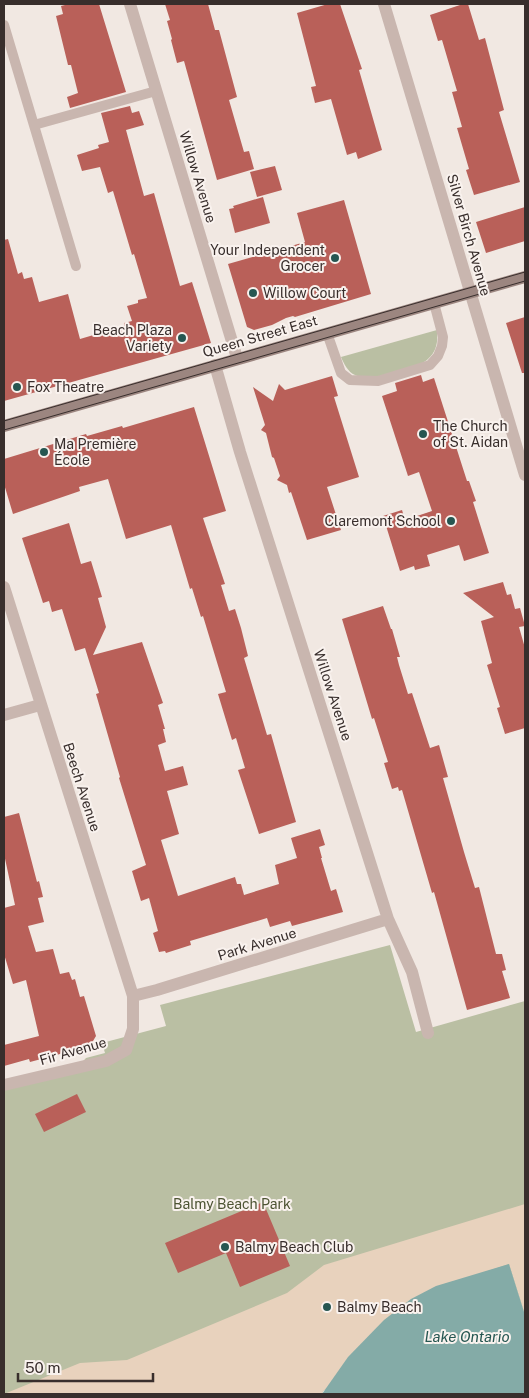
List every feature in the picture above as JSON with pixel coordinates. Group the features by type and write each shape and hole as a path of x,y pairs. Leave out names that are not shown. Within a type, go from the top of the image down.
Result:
{"main road":[{"name":"Queen Street East","path":"4,426 525,277"}],"street":[{"name":"Willow Avenue","path":"130,4 237,358"},
{"name":"Silver Birch Avenue","path":"384,4 525,475"},
{"name":"Willow Avenue","path":"215,365 240,452 388,919 412,972 428,1033"},
{"name":"Beech Avenue","path":"4,587 133,996"},
{"path":"4,715 40,705"},
{"name":"Park Avenue","path":"133,996 388,919"},
{"name":"Fir Avenue","path":"4,1085 106,1061 126,1050 133,1029 133,996"}],"lane":[{"path":"4,25 76,266"},
{"path":"34,125 156,91"},
{"path":"327,333 341,373 350,380 378,380 430,365 438,356 443,337 434,303"}],"green space":[{"path":"437,330 436,346 433,353 422,363 404,371 382,376 362,377 348,370 341,357"},
{"name":"Balmy Beach Park","path":"390,945 416,1032 525,1001 525,1315 509,1265 323,1391 322,1394 4,1394 4,1089 77,1068 86,1058 105,1053 102,1043 166,1026 160,1005"}],"sand":[{"name":"Balmy Beach","path":"525,1204 525,1315 509,1264 479,1274 323,1391 322,1394 4,1394 80,1363 127,1360 287,1293 324,1265"}],"water":[{"name":"Lake Ontario","path":"509,1264 525,1315 525,1394 322,1394 348,1357 384,1320 411,1299 436,1286"}],"building":[{"path":"69,4 99,4 126,92 70,108 67,97 78,93 71,65 68,65 56,16 63,14 61,6"},
{"path":"165,4 208,4 215,30 219,30 237,97 229,100 244,152 249,151 254,169 217,180 184,61 177,63 167,21 170,20"},
{"path":"328,4 340,4 362,69 359,70 382,150 358,159 356,152 347,155 331,99 315,103 311,87 316,86 297,13"},
{"path":"468,4 479,40 485,38 504,110 499,112 520,182 474,195 466,170 469,169 457,128 462,127 452,92 457,91 442,40 438,41 430,15"},
{"path":"130,106 132,113 139,111 144,125 126,130 144,196 154,193 180,286 192,282 211,343 4,401 4,240 8,239 18,274 22,272 24,279 32,277 39,302 68,294 80,339 124,326 124,323 132,321 127,306 147,298 113,191 108,193 100,167 82,171 77,155 99,148 98,145 109,142 101,113"},
{"path":"275,166 282,190 257,197 250,172"},
{"path":"263,197 270,223 235,233 229,209"},
{"path":"344,200 371,294 286,318 272,325 254,330 247,327 228,264 305,242 297,213"},
{"path":"525,207 525,241 486,253 476,222"},
{"path":"525,317 525,373 522,373 506,323"},
{"path":"421,375 423,382 434,378 467,481 469,481 476,501 473,502 489,553 464,561 459,545 427,555 430,566 415,570 414,566 400,571 383,516 402,510 405,520 432,511 419,472 408,476 382,396 397,391 395,383"},
{"path":"332,376 338,396 334,397 359,477 327,487 341,530 307,540 291,492 289,493 287,485 277,480 280,476 272,457 266,433 261,430 265,425 253,387 273,401 279,384 285,390"},
{"path":"194,407 226,511 203,518 225,584 221,585 229,611 235,609 241,628 248,656 244,658 267,735 271,734 296,822 259,834 238,770 245,768 236,738 232,740 218,694 226,692 203,616 201,617 192,588 190,589 171,525 126,539 108,479 79,487 80,491 13,514 4,484 4,459 86,434 87,436 122,426 123,428"},
{"path":"69,523 81,564 91,561 102,597 98,598 106,627 93,655 142,642 163,703 158,705 165,729 163,729 166,742 158,745 165,771 183,766 188,785 167,791 179,834 161,840 178,896 235,877 237,884 241,884 244,895 279,884 275,865 297,858 291,838 320,829 325,845 319,847 321,858 331,891 336,889 343,912 292,926 290,921 270,927 267,918 190,941 191,945 166,953 165,951 159,952 153,933 158,931 149,898 141,901 132,871 146,865 119,778 96,694 99,693 85,648 75,651 62,609 52,612 49,601 43,603 22,538"},
{"path":"503,582 507,595 511,594 515,609 520,608 525,626 519,627 525,648 525,728 505,734 497,708 500,707 487,665 492,663 481,621 494,617 463,593"},
{"path":"383,606 400,657 397,657 408,694 412,693 430,748 439,745 448,777 443,778 464,852 475,888 479,887 496,954 502,954 506,970 502,971 510,998 467,1010 434,892 432,893 402,790 399,791 398,787 392,789 384,763 388,762 374,718 372,719 342,619"},
{"path":"19,813 37,882 39,881 43,897 38,898 44,922 28,926 36,952 53,949 60,974 69,972 72,980 75,979 80,997 84,996 96,1036 90,1046 30,1062 29,1059 4,1066 4,1045 39,1036 26,980 13,984 4,954 4,908 15,905 4,854 4,817"},
{"path":"77,1094 86,1112 44,1132 35,1114"},
{"name":"Balmy Beach Club","path":"263,1202 290,1266 240,1287 226,1253 178,1273 165,1243"}],"tram line":[{"path":"4,421 525,272"},
{"path":"4,430 525,281"}],"place":[{"name":"Your Independent Grocer","path":"335,258"},
{"name":"Willow Court","path":"253,293"},
{"name":"Beach Plaza Variety","path":"182,338"},
{"name":"Fox Theatre","path":"17,387"},
{"name":"The Church of St. Aidan","path":"423,434"},
{"name":"Ma Première École","path":"44,452"},
{"name":"Claremont School","path":"451,521"},
{"name":"Balmy Beach Club","path":"225,1247"},
{"name":"Balmy Beach","path":"327,1307"}]}
